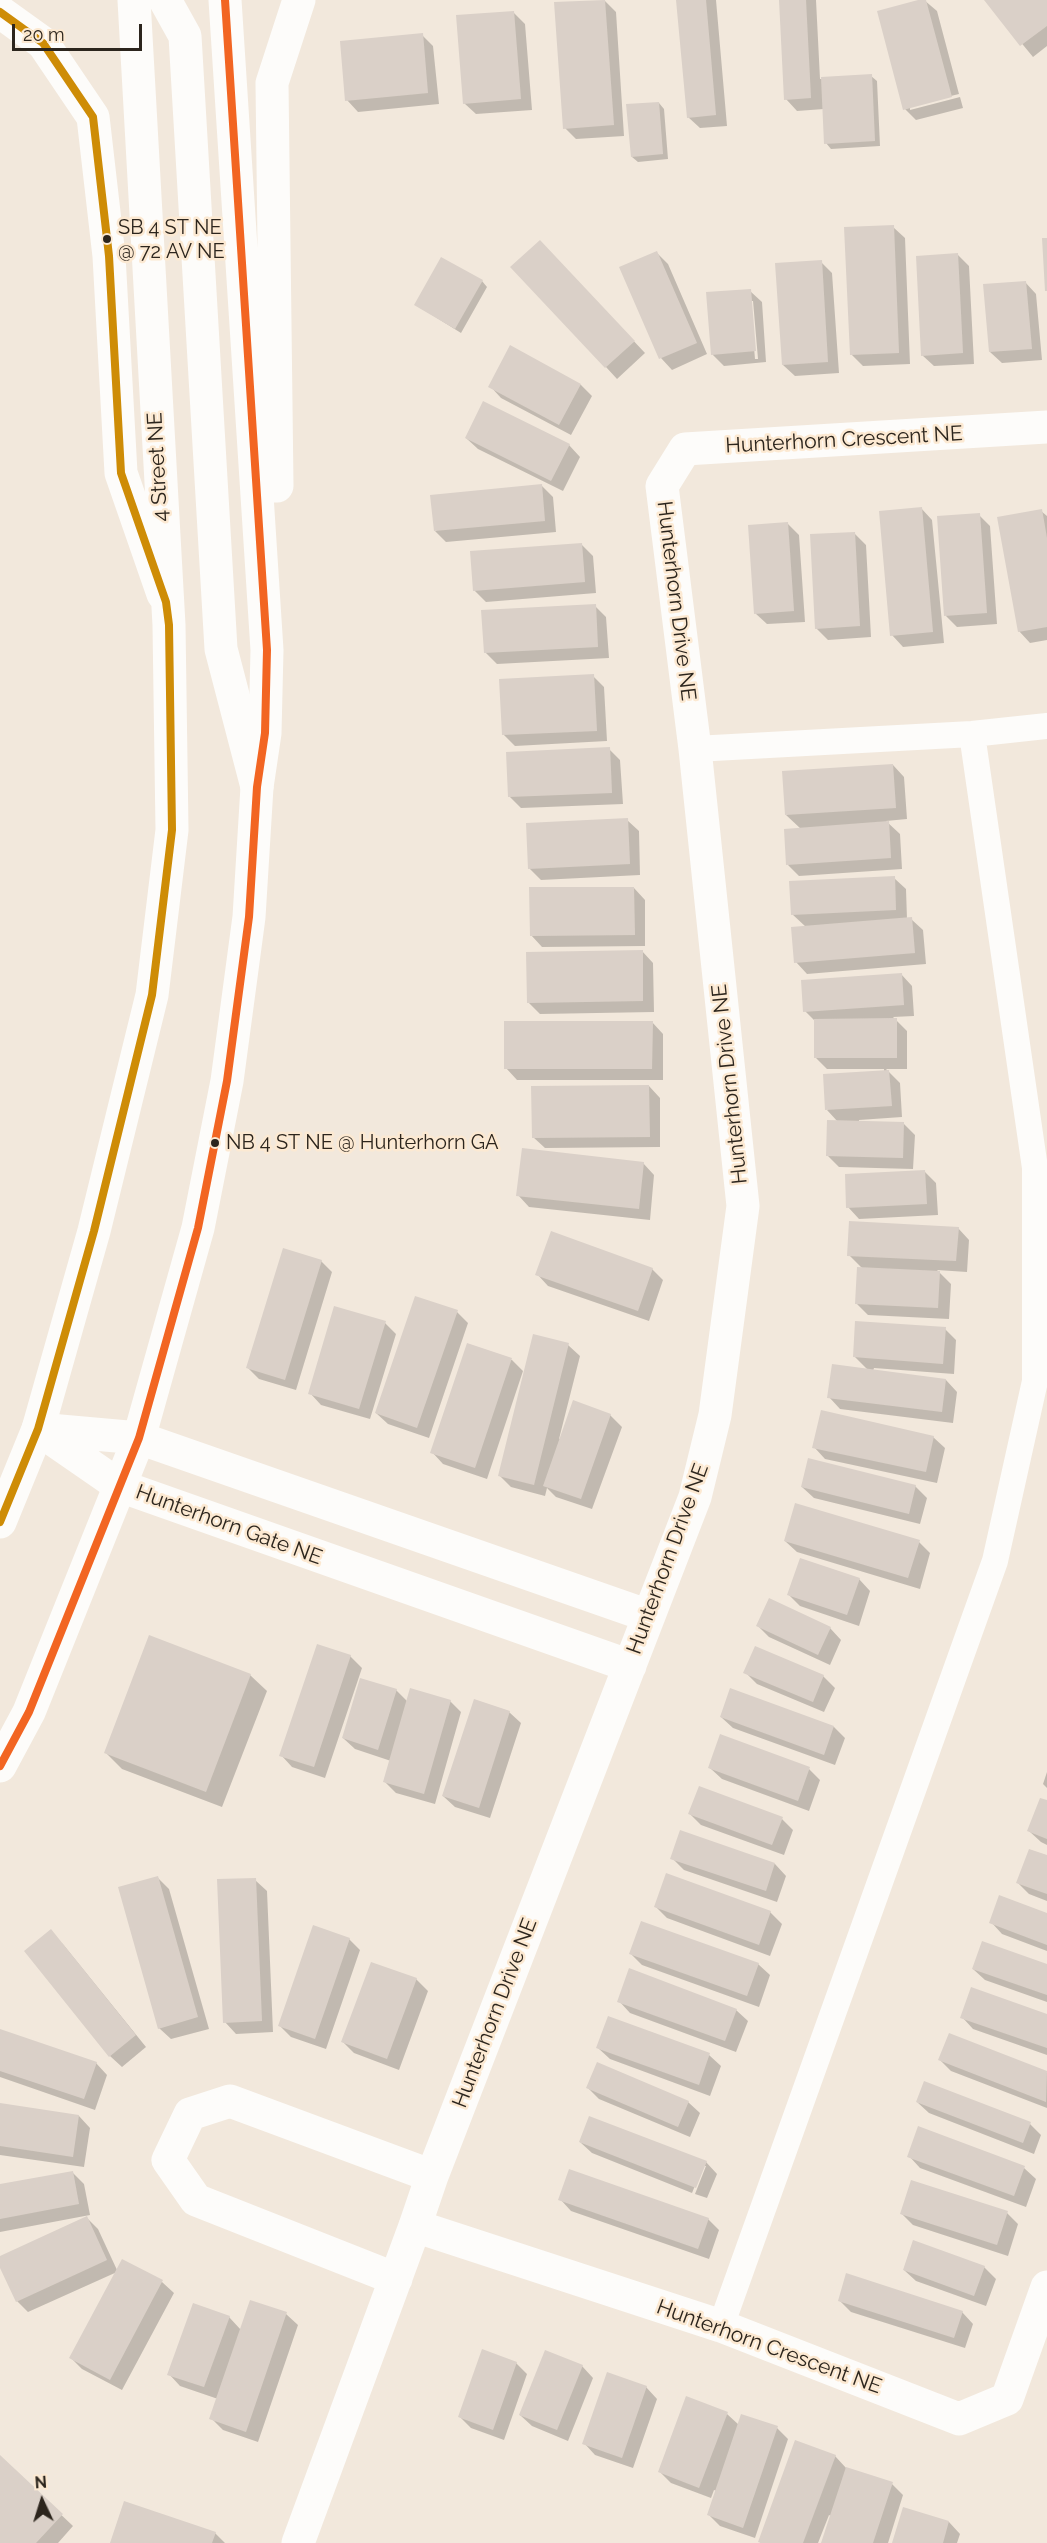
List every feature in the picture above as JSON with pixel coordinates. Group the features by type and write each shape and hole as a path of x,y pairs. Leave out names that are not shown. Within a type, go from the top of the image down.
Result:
{"street":[{"name":"4 Street NE","path":"0,1522 38,1429 94,1231 152,995 172,830 169,625 134,0"},
{"path":"165,0 185,36 221,649 257,787"},
{"path":"0,1766 29,1712 140,1438 198,1228 227,1081 249,917 257,787 265,733 266,625 225,0"},
{"path":"266,625 278,510 272,83 299,0"},
{"path":"0,12 43,43 93,117 109,256 121,473 166,602"},
{"name":"Hunterhorn Crescent NE","path":"662,486 685,449 1047,427"},
{"name":"Hunterhorn Drive NE","path":"298,2543 432,2176 694,1497 715,1415 743,1206 695,749 662,486"},
{"path":"38,1429 140,1438 649,1616"},
{"name":"Hunterhorn Gate NE","path":"38,1429 120,1486 630,1666"},
{"path":"396,2279 196,2200 168,2160 190,2114 230,2102 432,2176"},
{"name":"Hunterhorn Crescent NE","path":"415,2226 721,2326 959,2420 1007,2399 1047,2287"}],"lane":[{"path":"695,749 972,734 1047,726"},
{"path":"721,2326 995,1561 1035,1381 1035,1168 972,734"}],"building":[{"path":"605,0 614,125 563,129 554,2"},
{"path":"676,0 706,0 716,115 687,118"},
{"path":"779,0 806,0 811,98 784,100"},
{"path":"926,0 952,97 903,110 877,11"},
{"path":"984,0 1047,0 1047,26 1020,46"},
{"path":"514,11 521,99 463,104 456,15"},
{"path":"423,33 428,93 345,101 340,41"},
{"path":"872,74 875,141 824,144 821,77"},
{"path":"659,102 663,154 631,157 626,104"},
{"path":"894,225 899,353 850,355 844,227"},
{"path":"1042,238 1047,238 1047,291 1045,291"},
{"path":"540,240 635,341 605,368 510,267"},
{"path":"657,251 697,343 659,359 619,267"},
{"path":"958,253 963,353 921,356 916,256"},
{"path":"441,257 483,280 455,329 414,305"},
{"path":"822,260 828,362 782,365 775,263"},
{"path":"1026,281 1032,349 989,352 983,284"},
{"path":"751,289 756,351 711,355 706,292"},
{"path":"510,345 581,384 559,425 488,387"},
{"path":"483,401 570,444 551,481 465,438"},
{"path":"542,484 545,521 434,531 430,495"},
{"path":"922,507 933,632 890,636 879,511"},
{"path":"1042,509 1047,538 1047,627 1018,632 997,517"},
{"path":"980,513 987,613 944,616 937,516"},
{"path":"788,522 794,611 754,614 748,525"},
{"path":"855,532 860,626 815,629 810,534"},
{"path":"582,543 585,582 473,591 470,551"},
{"path":"596,604 598,647 484,653 481,610"},
{"path":"594,674 597,731 502,735 499,679"},
{"path":"610,747 612,793 508,797 506,752"},
{"path":"893,764 896,808 785,815 782,771"},
{"path":"628,818 630,864 528,869 526,823"},
{"path":"889,821 891,858 786,865 784,829"},
{"path":"895,876 896,910 791,915 789,881"},
{"path":"529,887 634,887 635,935 530,936"},
{"path":"912,917 915,953 794,963 791,927"},
{"path":"643,950 643,1001 527,1003 526,952"},
{"path":"902,973 904,1005 803,1012 801,980"},
{"path":"897,1018 897,1058 814,1058 814,1019"},
{"path":"504,1021 653,1021 652,1069 504,1069"},
{"path":"889,1070 892,1106 825,1110 823,1074"},
{"path":"649,1085 650,1137 532,1138 531,1086"},
{"path":"827,1120 904,1122 903,1158 826,1156"},
{"path":"522,1148 644,1162 639,1209 516,1196"},
{"path":"925,1170 927,1204 846,1208 845,1174"},
{"path":"849,1221 959,1227 956,1261 847,1256"},
{"path":"551,1231 653,1268 638,1311 535,1275"},
{"path":"283,1248 322,1260 285,1380 246,1368"},
{"path":"857,1267 940,1271 938,1308 855,1304"},
{"path":"415,1296 458,1310 417,1428 375,1413"},
{"path":"334,1306 386,1321 359,1409 308,1394"},
{"path":"855,1321 946,1327 943,1364 853,1357"},
{"path":"533,1334 569,1343 534,1485 498,1476"},
{"path":"467,1343 512,1358 475,1468 430,1453"},
{"path":"832,1364 946,1379 942,1412 827,1398"},
{"path":"573,1400 611,1414 581,1499 543,1486"},
{"path":"821,1410 934,1436 926,1472 812,1448"},
{"path":"808,1458 916,1485 909,1514 801,1487"},
{"path":"795,1503 920,1540 908,1578 784,1541"},
{"path":"800,1558 860,1578 847,1615 787,1595"},
{"path":"769,1598 831,1627 818,1655 756,1626"},
{"path":"149,1635 251,1674 206,1792 104,1753"},
{"path":"317,1644 351,1655 314,1767 279,1756"},
{"path":"755,1646 824,1675 813,1702 743,1673"},
{"path":"360,1678 397,1689 378,1750 342,1738"},
{"path":"410,1688 451,1700 424,1794 383,1782"},
{"path":"730,1688 834,1726 824,1755 720,1717"},
{"path":"474,1699 510,1711 479,1808 442,1796"},
{"path":"720,1734 810,1767 798,1801 708,1768"},
{"path":"699,1786 783,1817 772,1845 688,1814"},
{"path":"1040,1798 1047,1800 1047,1839 1027,1831"},
{"path":"680,1830 775,1863 766,1891 670,1859"},
{"path":"1029,1849 1047,1855 1047,1894 1016,1883"},
{"path":"666,1873 771,1911 759,1945 654,1907"},
{"path":"158,1876 198,2017 158,2029 118,1887"},
{"path":"256,1878 262,2021 223,2023 217,1879"},
{"path":"999,1895 1047,1913 1047,1945 989,1923"},
{"path":"641,1921 759,1963 747,1996 629,1954"},
{"path":"313,1925 350,1938 315,2039 278,2026"},
{"path":"51,1929 136,2035 109,2057 24,1951"},
{"path":"982,1941 1047,1964 1047,1995 972,1969"},
{"path":"371,1962 417,1978 387,2059 341,2042"},
{"path":"629,1968 737,2009 725,2041 617,2002"},
{"path":"971,1987 1047,2014 1047,2048 960,2018"},
{"path":"608,2016 710,2053 699,2085 596,2048"},
{"path":"0,2029 97,2062 84,2099 0,2071"},
{"path":"949,2033 1047,2071 1046,2102 938,2060"},
{"path":"597,2062 689,2101 678,2127 586,2088"},
{"path":"924,2081 1031,2122 1023,2143 916,2102"},
{"path":"0,2103 79,2115 73,2157 0,2146"},
{"path":"589,2116 707,2161 696,2188 579,2142"},
{"path":"918,2126 1025,2166 1014,2196 907,2157"},
{"path":"569,2169 709,2218 698,2249 558,2200"},
{"path":"73,2171 79,2204 0,2219 0,2184"},
{"path":"911,2180 1008,2211 997,2245 900,2214"},
{"path":"87,2216 107,2260 16,2302 0,2268 0,2256"},
{"path":"913,2240 985,2266 974,2296 903,2270"},
{"path":"122,2259 163,2280 110,2380 69,2358"},
{"path":"846,2273 963,2311 954,2338 838,2301"},
{"path":"250,2300 287,2312 246,2432 209,2419"},
{"path":"193,2303 230,2316 204,2387 167,2375"},
{"path":"482,2349 517,2362 493,2430 458,2417"},
{"path":"545,2350 583,2365 557,2430 519,2415"},
{"path":"607,2372 647,2386 622,2458 582,2444"},
{"path":"686,2396 728,2412 699,2488 658,2472"},
{"path":"741,2414 778,2426 743,2528 707,2515"},
{"path":"795,2440 836,2455 803,2543 758,2542"},
{"path":"0,2455 63,2514 36,2543 0,2543"},
{"path":"846,2467 893,2482 873,2543 821,2543"},
{"path":"124,2501 216,2532 212,2543 110,2543"},
{"path":"903,2507 949,2521 943,2543 892,2543"}],"transit line":[{"path":"0,1766 29,1712 139,1438 198,1228 227,1081 249,917 257,787 265,733 267,650 225,0"},
{"path":"0,12 43,43 93,117 109,256 121,473 166,602 169,625 172,830 152,995 94,1231 38,1429 0,1522"}],"place":[{"name":"SB 4 ST NE @ 72 AV NE","path":"107,239"},
{"name":"NB 4 ST NE @ Hunterhorn GA","path":"215,1143"}]}
